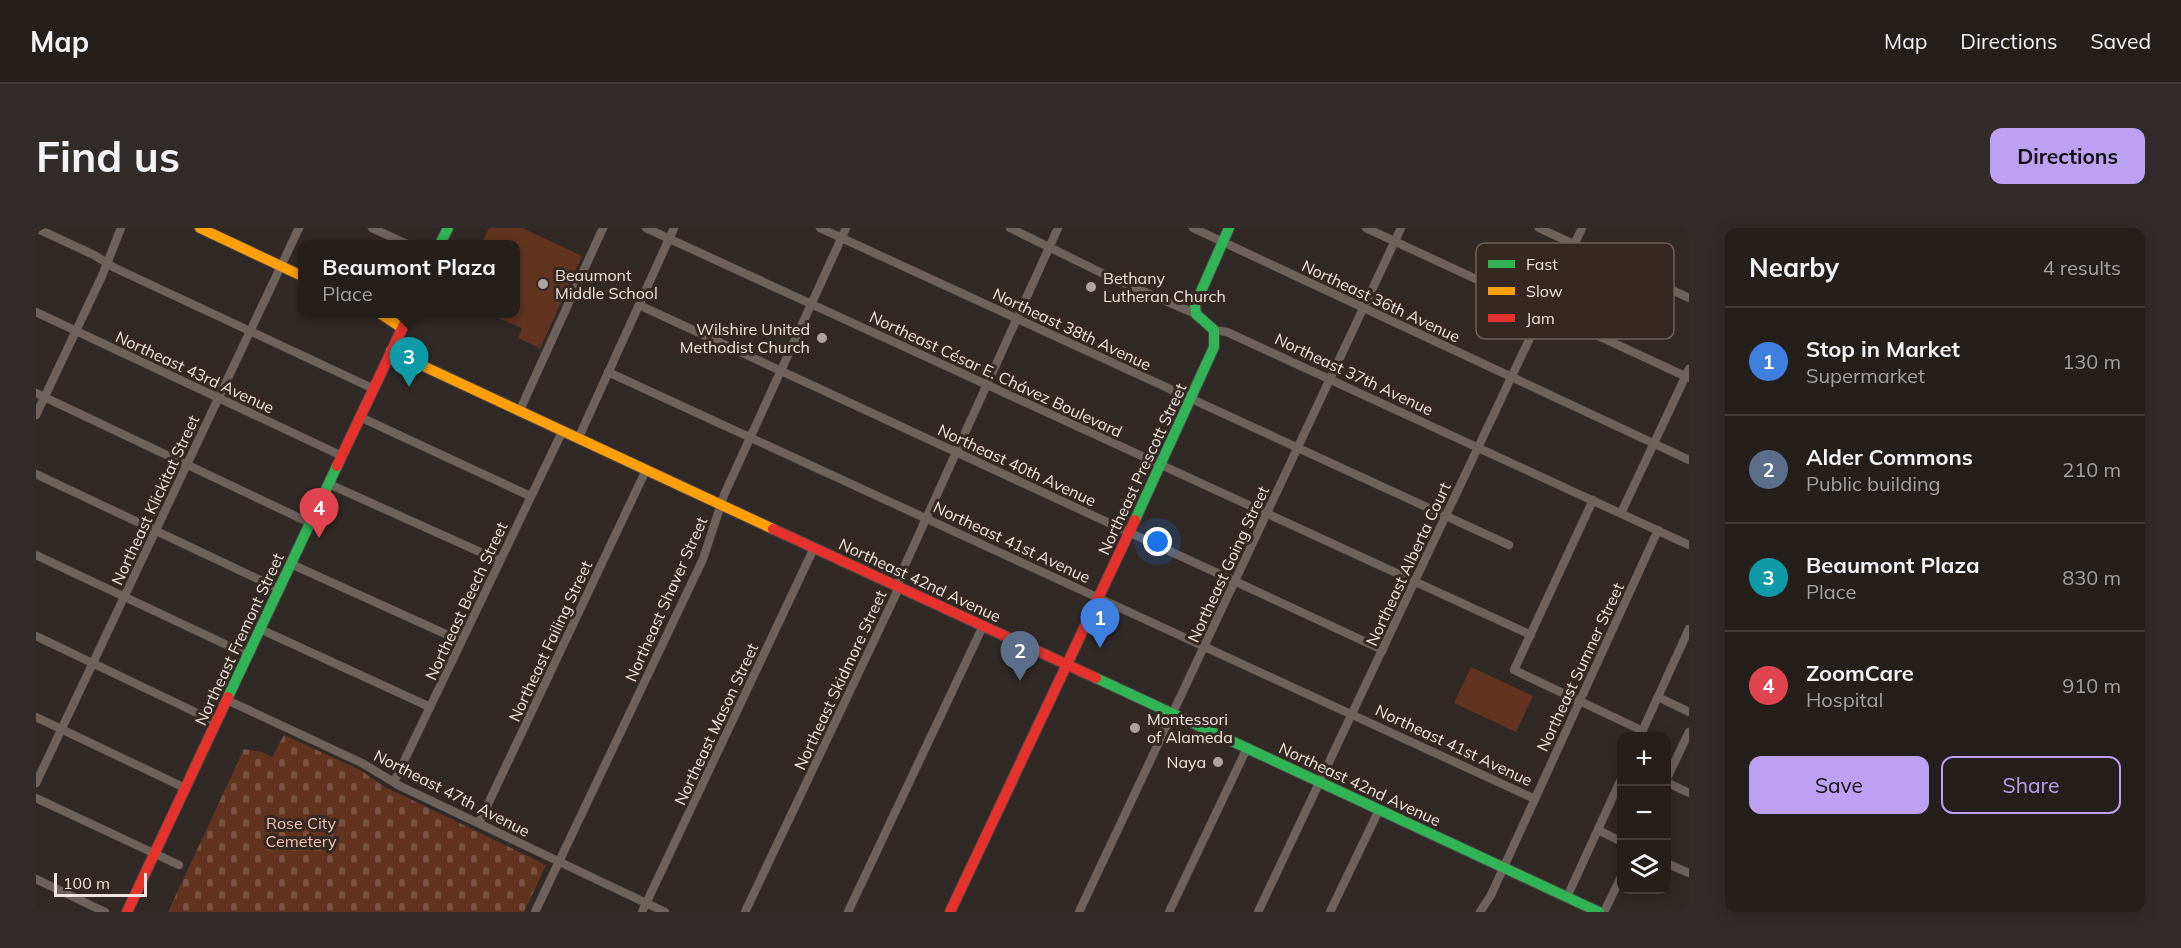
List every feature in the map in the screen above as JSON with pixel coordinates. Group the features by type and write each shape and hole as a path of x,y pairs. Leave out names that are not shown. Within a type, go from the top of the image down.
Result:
{"street":[{"path":"36,228 250,332 374,389"},
{"path":"36,415 121,228"},
{"path":"200,228 298,274"},
{"name":"Northeast Klickitat Street","path":"36,783 299,228"},
{"path":"372,228 398,240"},
{"path":"519,412 603,228"},
{"name":"Northeast César E. Chávez Boulevard","path":"646,228 1531,635"},
{"path":"578,438 674,228"},
{"name":"Northeast 38th Avenue","path":"820,228 1509,545"},
{"name":"Northeast Shaver Street","path":"535,912 703,559 750,437 846,228"},
{"name":"Northeast 37th Avenue","path":"1010,228 1103,273 1196,314 1214,330 1227,332 1689,545"},
{"name":"Northeast Skidmore Street","path":"745,912 898,586 900,576 1058,228"},
{"name":"Northeast 36th Avenue","path":"1193,228 1689,460"},
{"path":"1196,314 1197,298 1229,228"},
{"path":"1366,228 1476,280"},
{"name":"Northeast Going Street","path":"1079,912 1401,228"},
{"path":"1539,228 1572,243"},
{"name":"Northeast Alberta Court","path":"1574,243 1582,228"},
{"path":"1674,291 1689,298"},
{"name":"Northeast 40th Avenue","path":"639,305 1383,650"},
{"name":"Northeast 43rd Avenue","path":"36,312 342,456"},
{"path":"387,318 402,328"},
{"name":"Northeast Fremont Street","path":"127,912 407,318"},
{"name":"Northeast Prescott Street","path":"950,912 1068,665 1214,347 1214,330"},
{"name":"Northeast Alberta Court","path":"1258,912 1530,339"},
{"path":"1606,339 1688,375 1621,513"},
{"name":"Northeast 42nd Avenue","path":"391,351 1599,912"},
{"name":"Northeast 41st Avenue","path":"608,372 1535,799"},
{"path":"36,393 310,523"},
{"path":"360,417 530,496"},
{"name":"Northeast Beech Street","path":"394,782 562,432"},
{"name":"Northeast Failing Street","path":"479,823 646,470"},
{"path":"36,474 279,589"},
{"path":"329,484 500,561"},
{"path":"1593,500 1514,670 1580,701 1637,732"},
{"name":"Northeast Sumner Street","path":"1480,912 1503,868 1658,530"},
{"name":"Northeast Mason Street","path":"642,912 814,548"},
{"path":"36,555 248,655"},
{"path":"291,564 462,641"},
{"path":"848,912 983,626"},
{"path":"260,629 430,707"},
{"path":"1642,732 1689,630"},
{"path":"36,636 216,722"},
{"path":"1658,697 1689,712"},
{"name":"Northeast 47th Avenue","path":"227,700 362,763 394,782 665,912"},
{"path":"36,717 185,788"},
{"path":"1671,770 1689,732"},
{"path":"1169,912 1247,748"},
{"path":"1671,784 1689,793"},
{"path":"1567,897 1618,786"},
{"path":"36,798 178,866"},
{"path":"1330,912 1379,810"},
{"path":"1598,830 1618,840"},
{"path":"1671,865 1689,873"},
{"path":"36,879 105,912"},
{"path":"1604,912 1617,885"}],"green space":[{"path":"489,228 522,228 582,256 539,351 538,347 518,338 522,328 498,318 520,318 520,240 483,240"},
{"path":"1471,667 1533,696 1516,732 1454,703"},
{"name":"Rose City Cemetery","path":"284,735 360,770 385,787 546,865 524,912 168,912 244,749 262,752 272,757"}],"traffic: fast":[{"path":"442,240 448,228"},
{"path":"1135,520 1214,347 1214,330 1196,314 1195,305 1229,228"},
{"path":"228,697 337,466"},
{"path":"1096,678 1599,912"}],"traffic: slow":[{"path":"200,228 298,274"},
{"path":"387,318 402,328"},
{"path":"391,351 773,529"}],"traffic: jam":[{"path":"337,466 407,318"},
{"path":"950,912 1135,520"},
{"path":"773,529 1096,678"},
{"path":"127,912 228,697"}],"place":[{"name":"Beaumont Middle School","path":"543,284"},
{"name":"Bethany Lutheran Church","path":"1091,287"},
{"name":"Wilshire United Methodist Church","path":"822,338"},
{"name":"Beaumont Plaza","path":"409,387"},
{"name":"ZoomCare","path":"319,538"},
{"name":"Stop in Market","path":"1100,648"},
{"name":"Alder Commons","path":"1020,681"},
{"name":"Montessori of Alameda","path":"1135,728"},
{"name":"Naya","path":"1218,762"}]}
